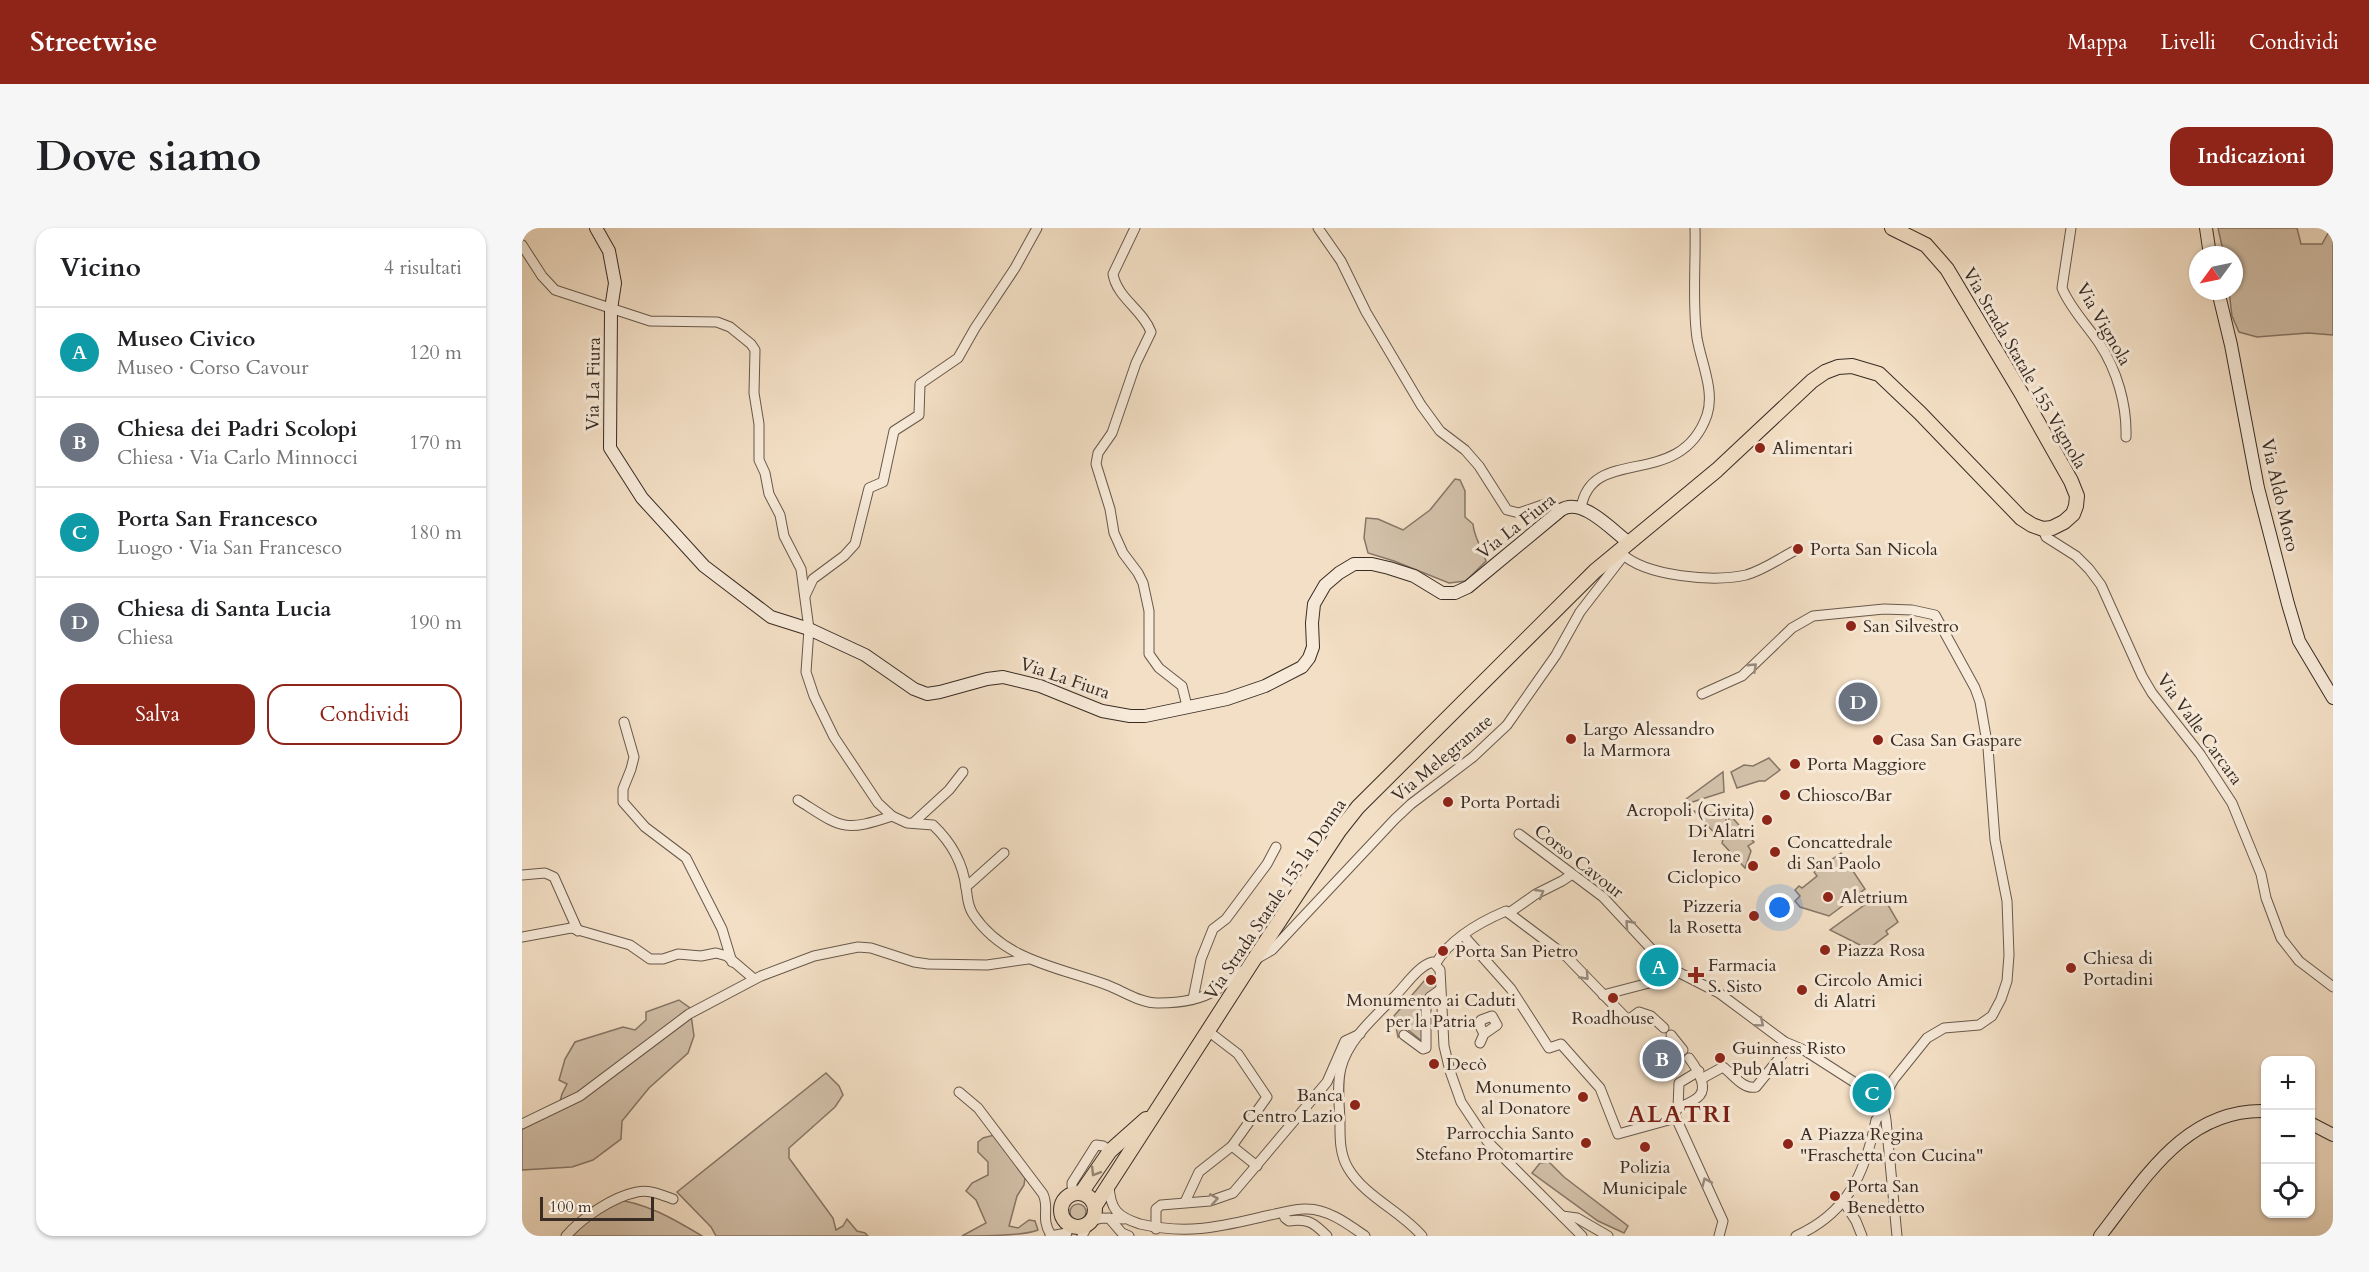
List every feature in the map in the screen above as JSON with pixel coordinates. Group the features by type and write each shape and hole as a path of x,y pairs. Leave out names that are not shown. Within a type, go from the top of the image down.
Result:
{"main road":[{"name":"Via La Fiura","path":"596,228 609,251 615,283 611,309 610,448 642,498 704,566 771,616 808,629 865,655 914,689 927,694 1003,677 1040,686 1102,711 1130,716 1145,716 1227,699 1265,686 1302,667 1313,647 1314,604 1325,585 1354,564 1389,567 1414,576 1442,593 1455,593 1468,587 1571,505 1581,508 1623,549"},
{"name":"Via Strada Statale 155 Vignola","path":"1892,228 1926,245 1947,269 2071,481 2077,496 2073,514 2064,522 2052,528 2043,529"},
{"path":"2206,228 2209,246"},
{"name":"Via Aldo Moro","path":"2220,300 2258,488 2291,613 2299,641 2333,698"},
{"name":"Via Strada Statale 155 la Donna","path":"1139,1132 1339,831 1358,807 1595,571 1717,470 1812,381 1838,367 1852,366 1879,374 2021,518 2043,529"},
{"path":"2100,1236 2151,1170 2186,1136 2228,1114 2246,1110 2261,1111"},
{"path":"2315,1126 2333,1135"},
{"path":"1081,1225 1061,1212 1063,1202 1110,1151 1139,1132"},
{"path":"1081,1225 1124,1162 1139,1132"},
{"path":"1110,1151 1124,1162"},
{"path":"1076,1190 1091,1199 1081,1225"}],"street":[{"path":"804,598 813,579 844,556 855,544 869,488 883,482 894,431 919,415 920,384 958,358 1015,268 1037,228"},
{"path":"1135,228 1113,274 1118,289 1151,332 1136,363 1112,433 1098,453 1096,464 1110,509 1114,533 1123,554 1143,583 1149,611 1149,654 1159,668 1182,686 1187,706"},
{"path":"1318,228 1341,261 1366,312 1420,405 1440,431 1465,450 1479,466 1507,510 1519,513 1548,503 1562,510"},
{"path":"1581,508 1587,487 1596,479 1609,472 1662,461 1692,443 1701,430 1710,400 1697,337 1695,228"},
{"name":"Via Vignola","path":"2071,228 2062,288 2100,344 2117,379 2126,437"},
{"path":"522,245 542,276 555,290 650,321 717,322 730,327 755,350 754,393 759,424 759,460 765,473 769,494 780,515 784,536 801,569 808,629 806,672 814,696 846,756 878,803 892,816 860,827 839,825 798,800"},
{"name":"Via Valle Carcara","path":"2043,529 2046,537 2076,556 2101,585 2152,693 2200,753 2232,803 2260,874 2281,938 2299,961 2333,987"},
{"path":"1623,549 1640,563 1675,575 1716,579 1759,571 1796,550"},
{"name":"Via Melegranate","path":"892,816 907,823 933,825 943,834 962,865 967,904 983,927 1028,959 1058,971 1099,982 1150,1002 1193,999 1216,990 1272,950 1411,804 1473,757 1499,734 1541,677 1580,612 1623,549"},
{"path":"1702,694 1742,676 1792,628 1813,616 1884,609 1922,611 1939,618 1978,697 1988,748 1995,840 2007,901 2009,955 2007,981 1992,1016 1979,1025 1944,1028 1936,1032 1919,1046 1894,1079 1882,1100 1897,1236"},
{"path":"624,722 634,757 623,789 623,801 645,827 686,858 722,929 732,962"},
{"path":"913,823 949,790 963,772"},
{"name":"Corso Cavour","path":"1519,834 1603,897 1674,971 1719,993 1790,1045 1804,1050 1882,1100"},
{"path":"1193,999 1201,959 1213,929 1226,919 1267,864 1276,847"},
{"path":"966,887 1004,853"},
{"path":"522,875 545,873 554,877 578,931"},
{"path":"1509,913 1536,894 1571,875"},
{"path":"1436,963 1443,951 1463,935 1506,910 1566,956 1628,1020 1639,1012 1645,1012 1669,1033 1683,1050"},
{"path":"522,936 571,928 630,945 650,959 663,959 678,954 701,956 716,953 727,956 754,980"},
{"path":"1463,935 1511,989 1549,1048 1561,1044 1600,1088 1618,1134 1677,1113 1701,1094 1700,1075 1689,1058"},
{"path":"522,1124 580,1096 689,1014 754,980 814,956 858,947 871,948 914,962 928,964 987,965 1028,959"},
{"path":"1436,963 1440,970 1444,1046 1461,1102 1487,1141 1579,1233"},
{"path":"1422,1236 1361,1185 1344,1159 1340,1139 1339,1079 1345,1056 1360,1034 1426,964 1436,963"},
{"path":"1604,995 1649,983 1674,971"},
{"path":"1404,1035 1423,1049 1426,1048 1426,1003 1440,990"},
{"path":"1185,1202 1199,1172 1232,1146 1267,1097 1238,1054 1208,1031"},
{"path":"1156,1229 1156,1209 1161,1205 1225,1197 1233,1193 1327,1082 1345,1041 1360,1034"},
{"path":"1719,1236 1723,1221 1677,1113 1679,1083 1723,1067 1745,1086 1755,1088 1790,1045"},
{"path":"959,1092 978,1108 1042,1194 1045,1200 1044,1221 1051,1236 1081,1225 1117,1217 1156,1229 1199,1233 1302,1209 1318,1211 1335,1217 1365,1236"},
{"path":"1796,1236 1821,1223 1844,1202 1860,1172 1876,1120 1880,1115 1885,1116"},
{"path":"1232,1146 1257,1166"},
{"path":"1109,1185 1111,1202 1122,1233 1129,1236"},
{"path":"566,1236 590,1212 637,1192 653,1192 673,1199"},
{"path":"1844,1202 1862,1236"},
{"path":"1283,1213 1289,1221 1301,1219 1314,1222 1327,1236"},
{"path":"1562,1216 1582,1221 1608,1236"},
{"path":"1081,1225 1117,1217"},
{"path":"1579,1233 1576,1223 1582,1221"}],"shaded area":[{"path":"2218,228 2297,228 2301,244 2322,244 2333,228 2333,335 2308,333 2257,337 2239,332 2232,316 2230,300 2243,300 2243,246 2222,246"},
{"path":"1455,479 1460,480 1465,491 1465,517 1473,524 1486,561 1466,581 1449,583 1368,553 1364,538 1366,518 1378,519 1403,530 1430,510"},
{"path":"1769,758 1780,770 1765,781 1737,788 1731,772 1744,765 1753,766"},
{"path":"1723,772 1724,792 1683,805 1682,802"},
{"path":"1694,811 1728,814 1720,839"},
{"path":"1730,815 1754,842 1748,846 1751,851 1745,868 1722,843"},
{"path":"1841,853 1865,889 1829,916 1800,907 1795,901 1800,896 1795,890 1799,886 1802,888 1817,876 1814,872"},
{"path":"1881,893 1898,922 1886,931 1888,934 1868,949 1830,930"},
{"path":"1430,974 1437,976 1437,986 1428,1005 1430,1048 1406,1028 1398,1037 1394,1016"},
{"path":"679,1000 690,1008 694,1036 688,1053 649,1088 622,1121 621,1139 593,1160 572,1167 522,1170 522,1127 558,1109 567,1084 559,1080 565,1059 575,1042 623,1027 635,1030 646,1020 646,1012"},
{"path":"826,1073 839,1086 843,1095 835,1107 789,1148 789,1158 833,1218 836,1230 843,1226 847,1219 857,1231 868,1236 716,1236 711,1227 677,1192"},
{"path":"994,1135 1025,1178 1024,1185 1017,1196 1009,1226 1018,1228 1029,1220 1035,1221 1038,1230 1013,1235 962,1236 986,1223 976,1200 966,1191 972,1183 988,1175 988,1162 978,1152 978,1142"},
{"path":"1549,1162 1564,1177 1628,1226 1624,1233 1598,1221 1532,1173 1540,1163"},
{"path":"611,1199 647,1208 702,1236 567,1236 587,1209"},
{"path":"1078,1204 1086,1212 1078,1220 1070,1212"}],"place":[{"name":"Alimentari","path":"1760,448"},
{"name":"Porta San Nicola","path":"1798,549"},
{"name":"San Silvestro","path":"1851,626"},
{"name":"Chiesa di Santa Lucia","path":"1858,702"},
{"name":"Largo Alessandro la Marmora","path":"1571,739"},
{"name":"Casa San Gaspare","path":"1878,740"},
{"name":"Porta Maggiore","path":"1795,764"},
{"name":"Chiosco/Bar","path":"1785,795"},
{"name":"Porta Portadi","path":"1448,802"},
{"name":"Acropoli (Civita) Di Alatri","path":"1767,820"},
{"name":"Concattedrale di San Paolo","path":"1775,852"},
{"name":"Ierone Ciclopico","path":"1753,866"},
{"name":"Aletrium","path":"1828,897"},
{"name":"Pizzeria la Rosetta","path":"1754,916"},
{"name":"Piazza Rosa","path":"1825,950"},
{"name":"Porta San Pietro","path":"1443,951"},
{"name":"Museo Civico","path":"1659,967"},
{"name":"Chiesa di Portadini","path":"2071,968"},
{"name":"Farmacia S. Sisto","path":"1696,975"},
{"name":"Monumento ai Caduti per la Patria","path":"1431,980"},
{"name":"Circolo Amici di Alatri","path":"1802,990"},
{"name":"Roadhouse","path":"1613,998"},
{"name":"Guinness Risto Pub Alatri","path":"1720,1058"},
{"name":"Chiesa dei Padri Scolopi","path":"1662,1059"},
{"name":"Decò","path":"1434,1064"},
{"name":"Porta San Francesco","path":"1872,1093"},
{"name":"Monumento al Donatore","path":"1583,1097"},
{"name":"Banca Centro Lazio","path":"1355,1105"},
{"name":"Parrocchia Santo Stefano Protomartire","path":"1586,1143"},
{"name":"A Piazza Regina \"Fraschetta con Cucina\"","path":"1788,1144"},
{"name":"Polizia Municipale","path":"1645,1147"},
{"name":"Porta San Benedetto","path":"1835,1196"}],"district":[{"name":"ALATRI","path":"1680,1114"}]}
